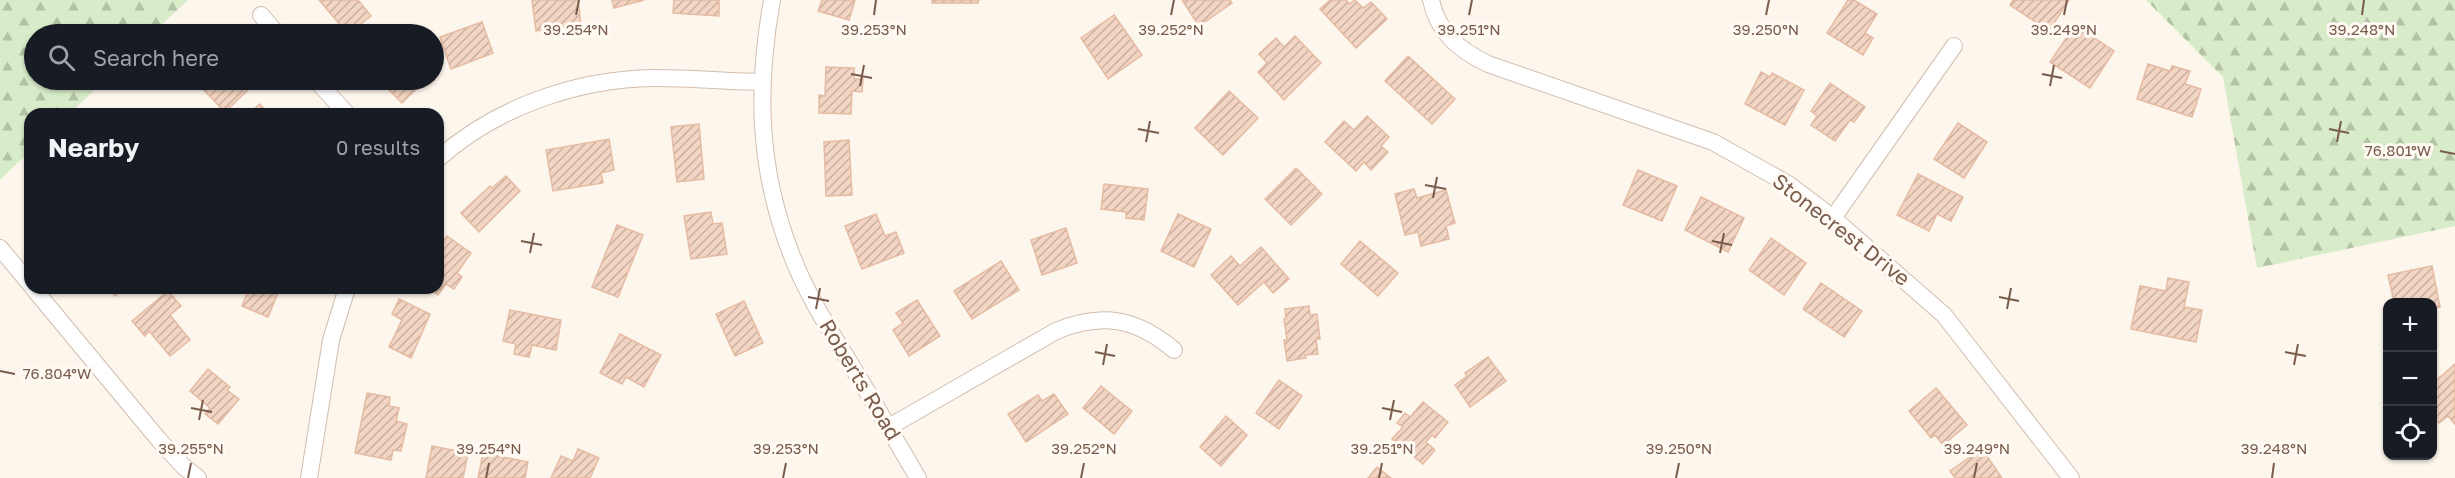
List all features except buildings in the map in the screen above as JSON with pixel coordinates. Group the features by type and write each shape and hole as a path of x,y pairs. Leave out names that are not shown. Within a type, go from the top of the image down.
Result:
{"street":[{"name":"Roberts Road","path":"772,0 761,82 762,129 768,177 792,257 817,308 918,478"},
{"name":"Stonecrest Drive","path":"1431,0 1438,22 1451,41 1469,55 1488,64 1713,142 1788,184 1833,218 1944,315 2071,478"},
{"path":"261,15 269,24"},
{"path":"1833,218 1954,46"},
{"path":"444,155 476,131 510,112 539,99 578,88 616,81 655,78 761,82"},
{"path":"325,90 342,108"},
{"path":"0,248 24,277"},
{"path":"38,294 159,440 183,466 198,478"},
{"path":"309,478 331,340 345,294"},
{"path":"889,427 1056,331 1077,322 1102,320 1126,322 1156,335 1174,350"}],"green space":[{"path":"0,0 188,0 163,24 24,24 24,90 94,90 75,108 24,108 24,157 0,180"},
{"path":"2146,0 2455,0 2455,226 2257,268 2223,77"}]}
